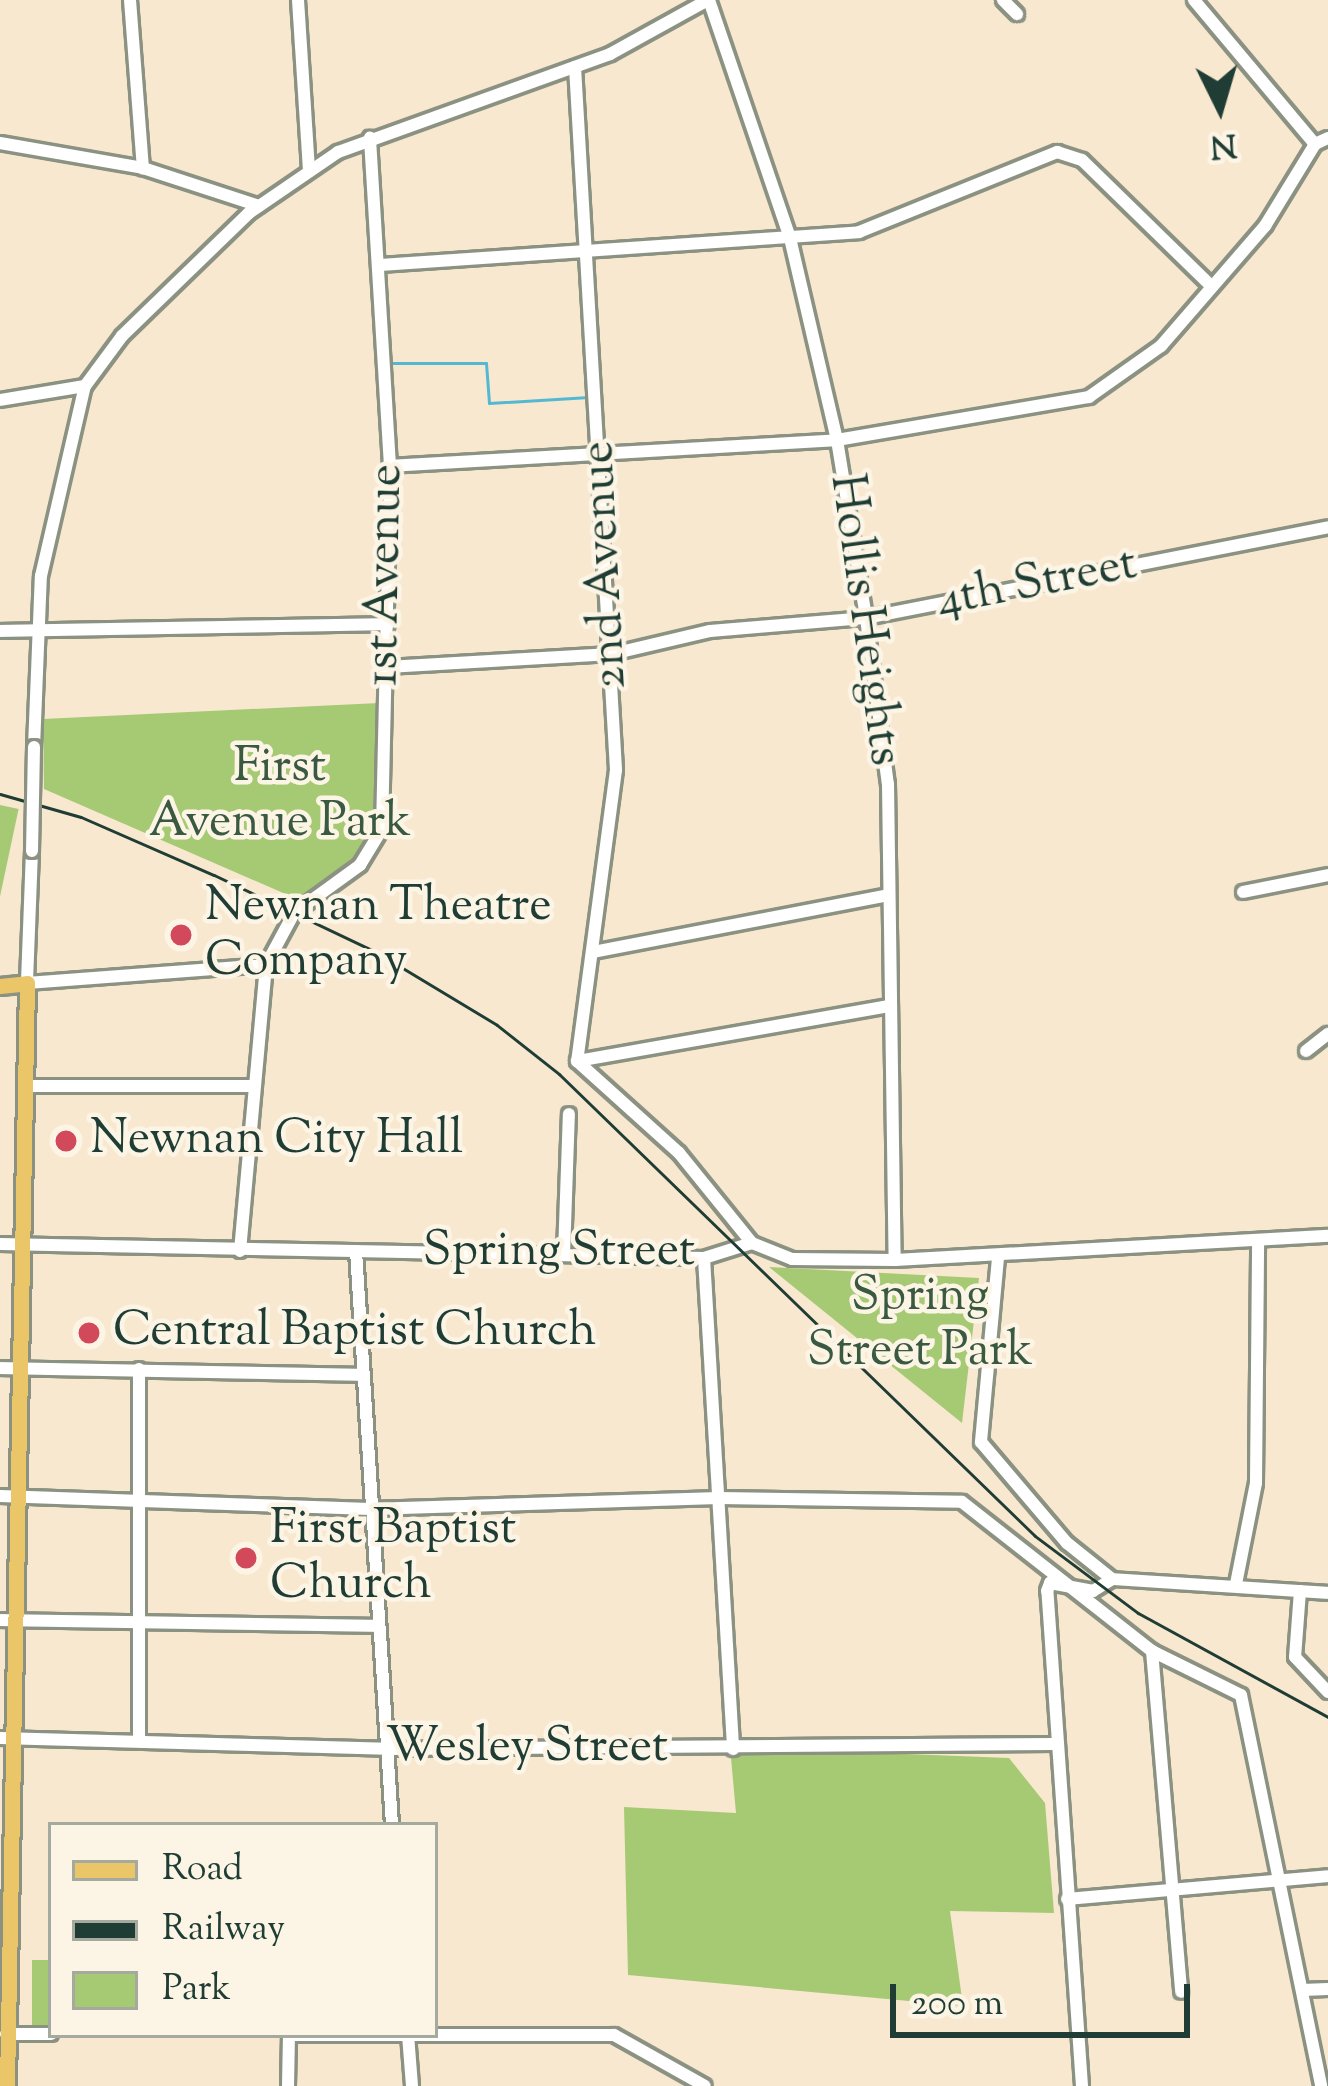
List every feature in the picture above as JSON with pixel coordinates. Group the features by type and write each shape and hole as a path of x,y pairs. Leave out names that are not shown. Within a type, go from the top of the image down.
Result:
{"main road":[{"path":"0,986 26,983 21,1244 8,1368 7,2086"}],"street":[{"path":"130,0 143,168"},
{"path":"298,0 309,169"},
{"path":"266,965 26,983 40,576 85,386 122,336 259,206 309,169 370,138 575,67 708,0"},
{"name":"Hollis Heights","path":"708,0 790,238 837,440 866,618 888,784 895,1260"},
{"path":"1003,0 1017,14"},
{"path":"390,466 837,440 1089,398 1161,346 1299,180 1322,141 1194,0"},
{"name":"2nd Avenue","path":"575,67 616,770 577,1061"},
{"name":"1st Avenue","path":"240,1251 251,1086 266,965 294,913 378,844 388,667 390,466 370,138"},
{"path":"0,143 143,168 259,206"},
{"path":"379,265 790,238 905,219 1026,158 1057,152 1082,160 1211,286"},
{"path":"0,400 85,386"},
{"name":"4th Street","path":"388,667 612,655 710,631 866,618 1328,526"},
{"path":"0,631 388,624"},
{"path":"1243,892 1328,875"},
{"path":"593,952 888,895"},
{"path":"577,1061 890,1006"},
{"path":"1306,1052 1328,1034"},
{"path":"577,1061 679,1154 752,1243"},
{"path":"25,1086 251,1086"},
{"path":"564,1254 568,1114"},
{"name":"Spring Street","path":"0,1244 704,1258 752,1243 792,1259 895,1260 998,1258 1328,1236"},
{"path":"1236,1584 1256,1483 1258,1241"},
{"path":"356,1251 392,1822"},
{"path":"704,1258 733,1749"},
{"path":"998,1258 981,1442 1067,1543 1112,1580"},
{"path":"8,1368 364,1375"},
{"path":"139,1369 135,1623 139,1741"},
{"path":"8,1496 139,1497 370,1509 719,1498 962,1502 1151,1651 1241,1695 1321,2086"},
{"path":"1082,2086 1054,1744 1050,1583 1094,1592 1112,1580 1328,1593"},
{"path":"1300,1591 1294,1657 1328,1692"},
{"path":"8,1620 379,1625"},
{"path":"1151,1651 1181,1992"},
{"name":"Wesley Street","path":"7,1738 386,1749 1054,1744"},
{"path":"1067,1899 1328,1876"},
{"path":"1302,1990 1328,1989"},
{"path":"6,2034 48,2034"},
{"path":"438,2036 614,2035 706,2086"},
{"path":"288,2086 290,2038"},
{"path":"408,2038 412,2086"}],"green space":[{"name":"First Avenue Park","path":"379,703 371,845 297,899 44,789 43,719"},
{"path":"0,805 19,809 0,896"},
{"name":"Spring Street Park","path":"769,1267 979,1278 962,1423"},
{"path":"730,1747 1009,1758 1045,1803 1054,1913 950,1911 963,2006 628,1975 624,1807 736,1813"},
{"path":"32,1960 48,1960 48,2027 32,2027"}],"waterway":[{"path":"391,363 486,363 489,403 589,397"}],"railway":[{"path":"0,794 81,817 214,875 376,952 497,1025 559,1074 1035,1536 1138,1613 1328,1717"}],"place":[{"name":"Newnan Theatre Company","path":"181,935"},
{"name":"Newnan City Hall","path":"66,1141"},
{"name":"Central Baptist Church","path":"89,1333"},
{"name":"First Baptist Church","path":"246,1558"}]}
